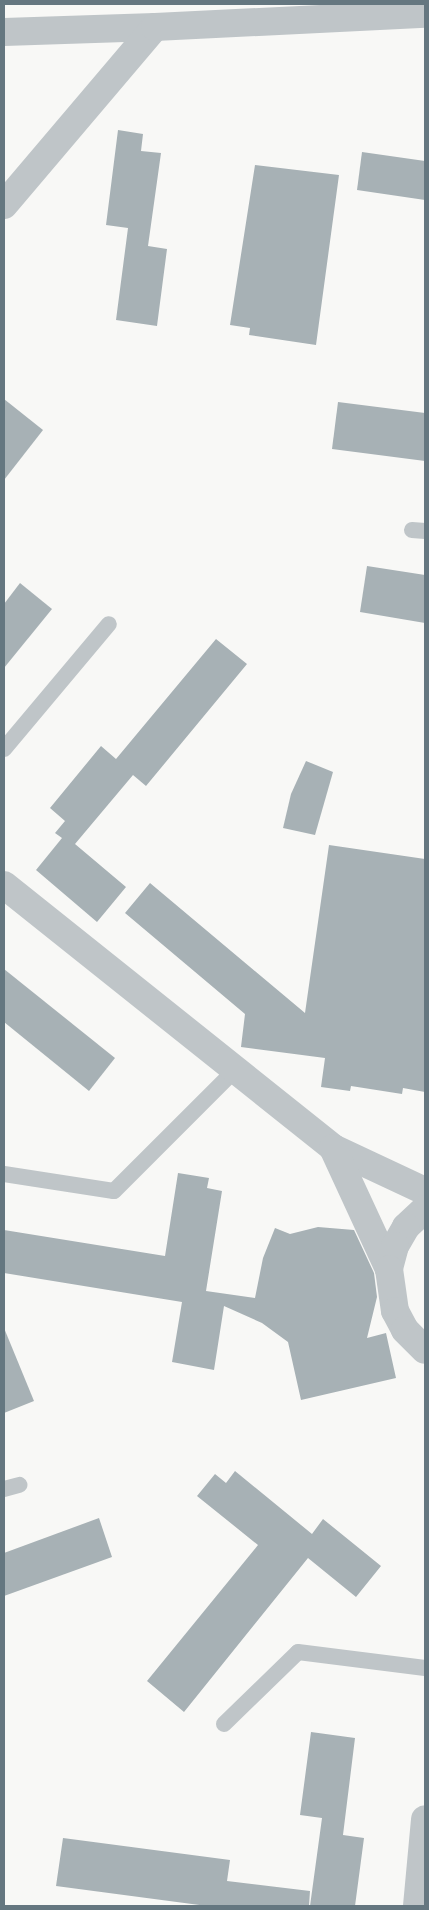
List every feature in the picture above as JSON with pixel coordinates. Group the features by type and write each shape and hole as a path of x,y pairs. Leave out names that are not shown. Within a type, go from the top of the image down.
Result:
{"street":[{"path":"4,32 425,14"},
{"path":"4,205 155,27"},
{"path":"4,885 333,1148 425,1191"},
{"path":"333,1148 389,1269 395,1311 405,1330 425,1350"},
{"path":"389,1269 395,1246 406,1227 425,1209"},
{"path":"417,1906 425,1819"}],"lane":[{"path":"4,749 109,624"},
{"path":"4,1174 114,1191 235,1070"},
{"path":"224,1724 298,1652 425,1668"}],"building":[{"path":"118,130 143,134 141,151 161,153 148,246 167,249 157,326 116,320 128,228 106,225"},
{"path":"362,152 425,161 425,200 357,190"},
{"path":"255,165 339,175 316,345 249,335 250,328 230,325"},
{"path":"4,399 43,430 4,480"},
{"path":"338,402 425,413 425,461 332,449"},
{"path":"367,566 425,575 425,623 360,612"},
{"path":"20,583 52,609 4,668 4,604"},
{"path":"216,639 247,664 146,786 133,775 75,844 126,887 97,922 36,870 62,838 55,833 65,821 50,808 101,746 116,759"},
{"path":"306,761 333,772 315,835 283,828 291,794"},
{"path":"329,845 425,859 425,1092 403,1088 402,1094 351,1086 350,1091 321,1087 325,1058 241,1047 245,1014 125,913 150,883 305,1013"},
{"path":"4,969 115,1058 89,1091 4,1022"},
{"path":"178,1173 209,1178 207,1188 222,1191 206,1291 255,1298 263,1258 275,1228 290,1234 318,1227 354,1230 374,1273 377,1297 367,1338 386,1333 396,1378 301,1400 288,1342 262,1323 224,1306 214,1370 172,1362 182,1302 4,1273 4,1230 165,1256"},
{"path":"4,1328 34,1401 4,1413"},
{"path":"235,1471 312,1534 323,1519 381,1566 356,1597 308,1558 184,1712 147,1681 258,1545 197,1496 215,1474 226,1483"},
{"path":"99,1518 112,1557 4,1596 4,1553"},
{"path":"311,1732 355,1738 343,1835 364,1838 355,1906 310,1906 322,1818 300,1815"},
{"path":"63,1838 230,1860 227,1881 310,1891 309,1906 207,1906 56,1886"}]}
